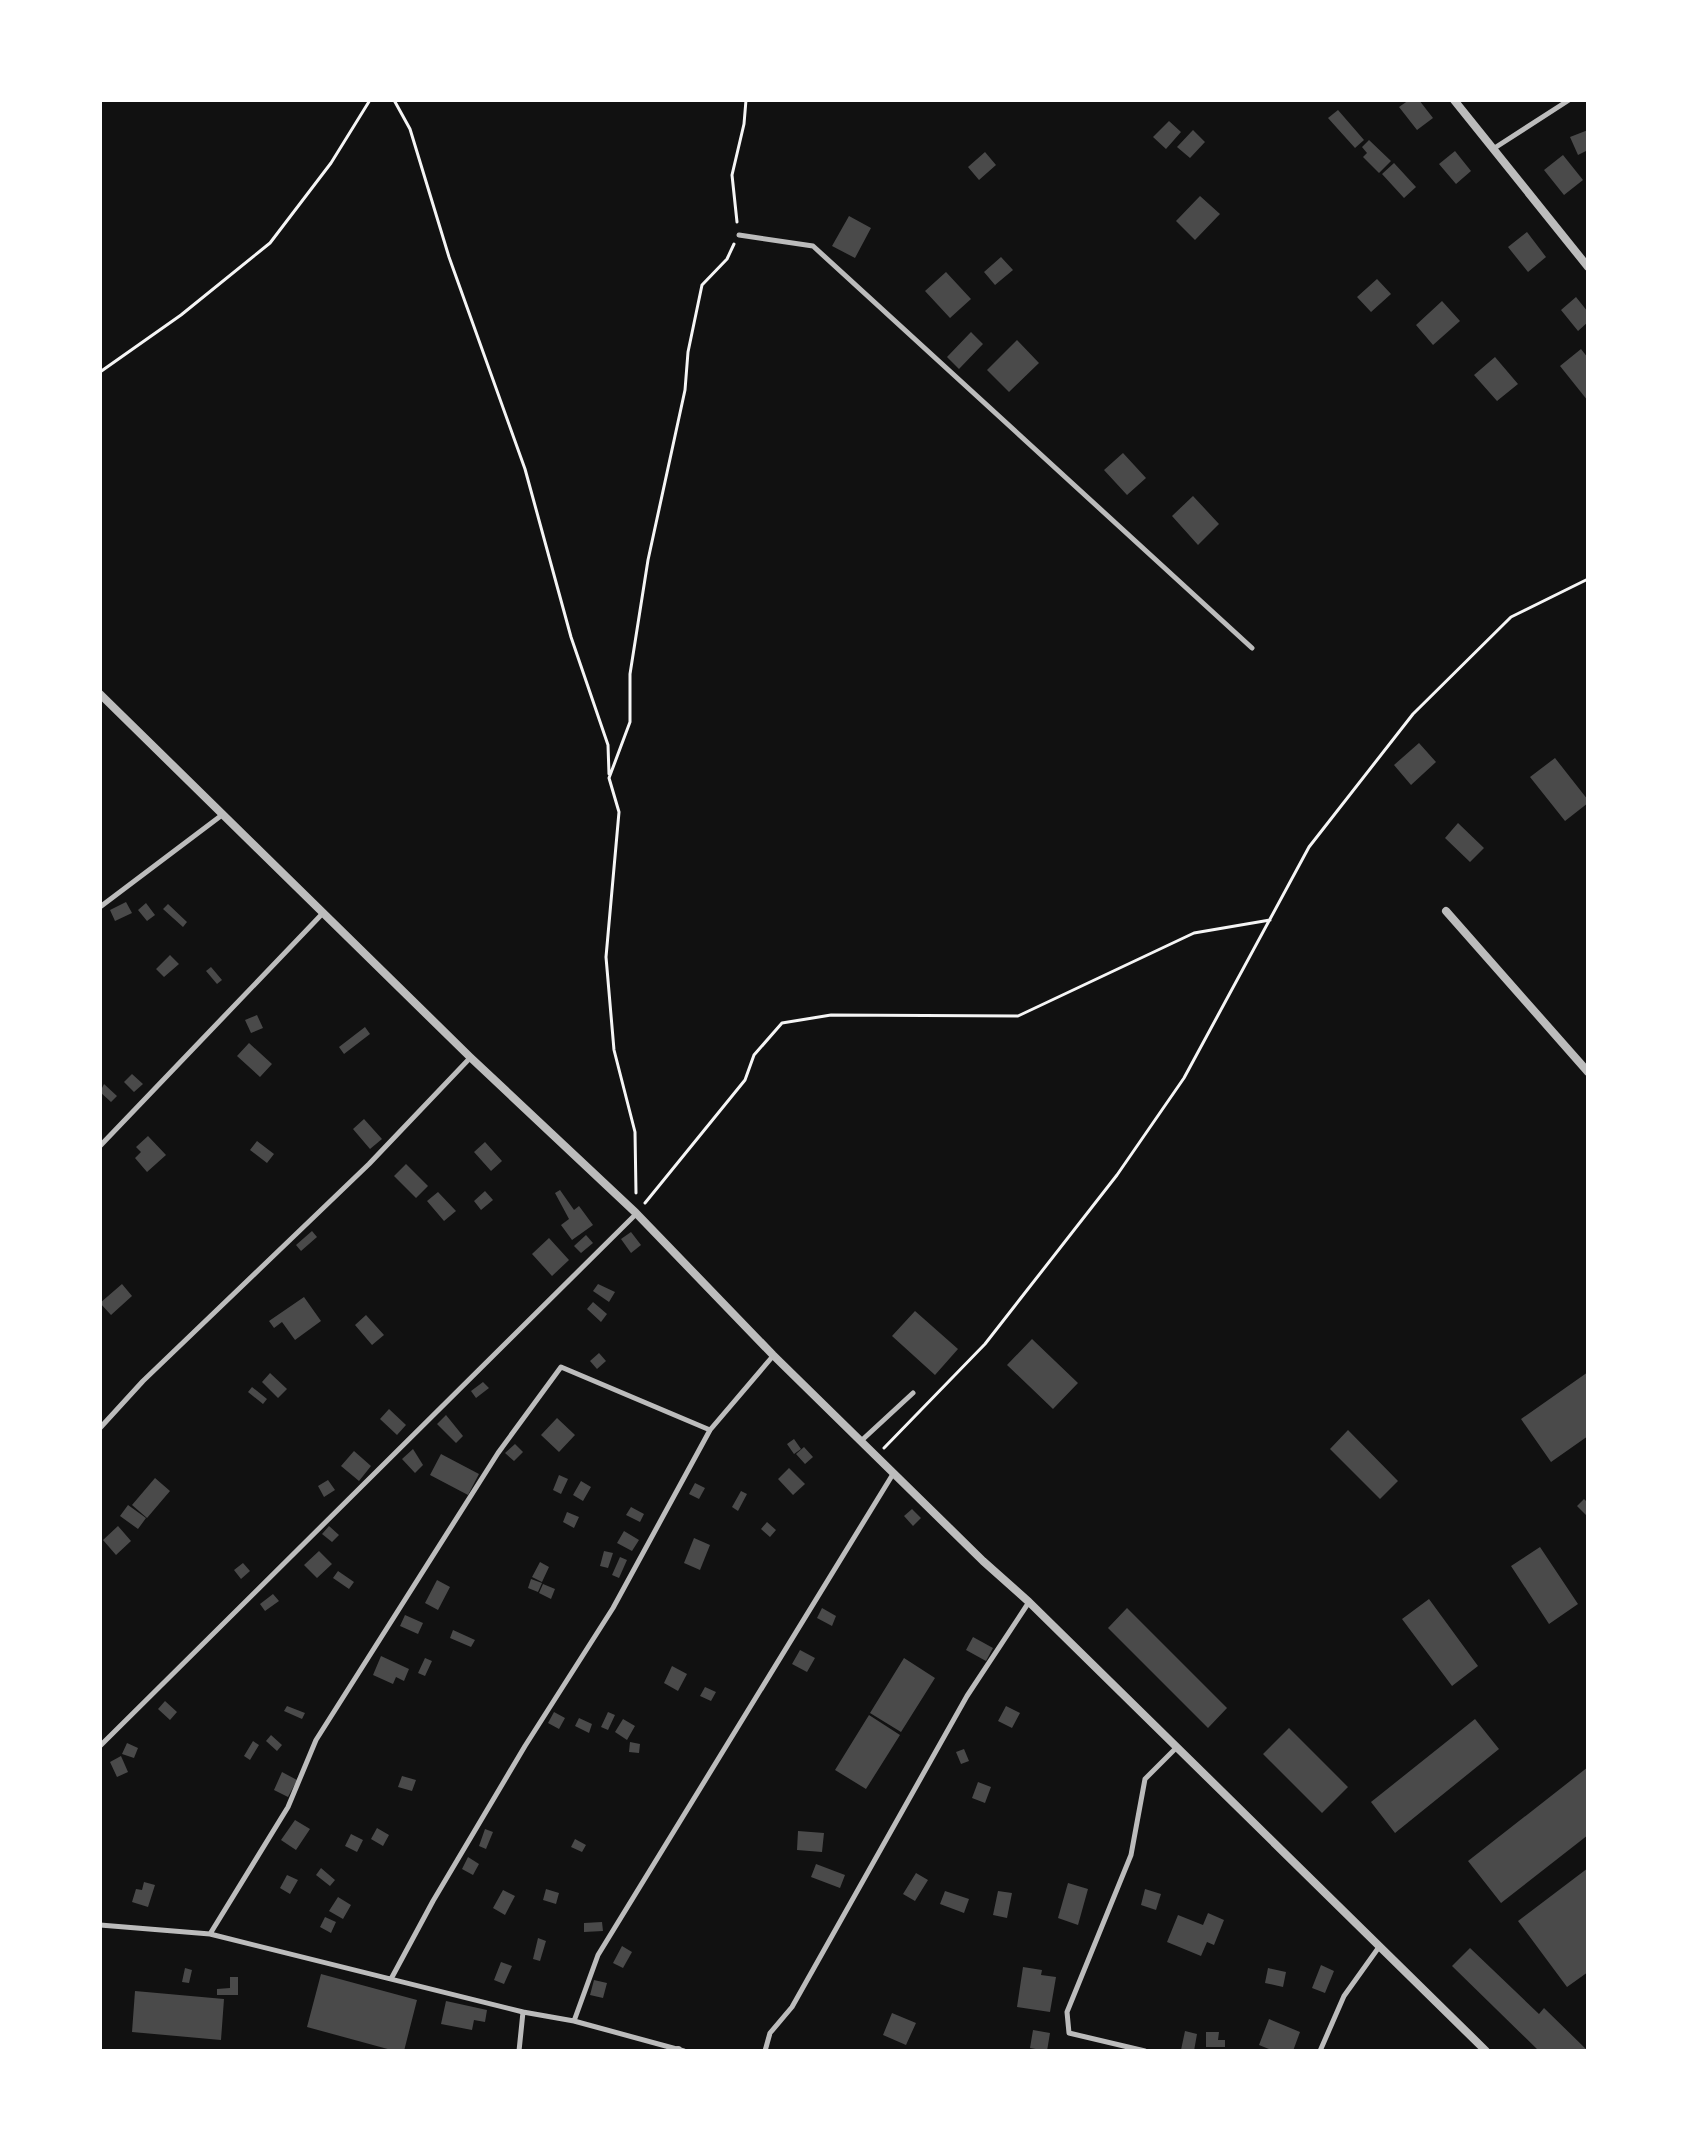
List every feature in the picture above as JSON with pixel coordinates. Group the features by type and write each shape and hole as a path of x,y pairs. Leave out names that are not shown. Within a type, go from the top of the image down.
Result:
{"street":[{"path":"1454,100 1588,267"},
{"path":"100,694 470,1057 636,1213 773,1355 1486,2051"},
{"path":"1446,911 1588,1072"}],"lane":[{"path":"1493,149 1569,100"},
{"path":"739,235 813,246 1252,648"},
{"path":"100,907 223,814"},
{"path":"100,1146 323,913"},
{"path":"100,1428 143,1381 400,1133 470,1057"},
{"path":"100,1746 636,1213"},
{"path":"391,1979 433,1901 613,1608 710,1430 773,1355"},
{"path":"210,1934 288,1807 316,1740 498,1453 561,1367 710,1430"},
{"path":"861,1441 913,1393"},
{"path":"574,2021 598,1955 894,1473"},
{"path":"765,2051 770,2033 792,2007 967,1696 1029,1602"},
{"path":"1145,2051 1069,2033 1067,2012 1131,1855 1145,1779 1176,1748"},
{"path":"100,1925 210,1934 523,2012 574,2021 684,2051"},
{"path":"1320,2051 1344,1996 1379,1947"},
{"path":"519,2051 523,2012"}],"path":[{"path":"100,372 181,315 270,243 331,163 370,100"},
{"path":"394,100 410,129 449,257 525,469 571,637 608,745 609,778 619,812 606,957 614,1050 635,1132 636,1213"},
{"path":"609,778 630,722 630,674 648,560 685,390 688,352 702,285 727,259 739,235 732,175 744,124 746,100"},
{"path":"876,1456 985,1344 1117,1175 1184,1078 1309,847 1413,714 1511,617 1588,579"},
{"path":"636,1213 745,1080 754,1055 782,1023 831,1015 1018,1016 1194,933 1270,920"}],"building":[{"path":"1409,100 1419,100 1433,118 1417,130 1399,107"},
{"path":"1338,110 1364,140 1355,148 1328,118"},
{"path":"1169,121 1181,132 1166,149 1153,137"},
{"path":"1193,130 1205,142 1190,158 1177,147"},
{"path":"1588,130 1588,150 1578,155 1570,137"},
{"path":"1369,140 1391,161 1379,173 1363,157 1367,153 1362,147"},
{"path":"1455,151 1471,171 1456,184 1439,164"},
{"path":"985,152 996,165 979,180 968,167"},
{"path":"1563,155 1583,180 1564,195 1544,170"},
{"path":"1394,163 1416,187 1404,198 1382,174"},
{"path":"1200,196 1220,214 1195,240 1176,221"},
{"path":"849,216 871,228 855,258 832,246"},
{"path":"1527,232 1546,257 1528,272 1508,247"},
{"path":"1001,257 1013,270 995,285 984,272"},
{"path":"946,272 971,299 950,318 925,291"},
{"path":"1377,279 1391,294 1371,312 1357,297"},
{"path":"1576,297 1588,312 1588,322 1578,331 1561,310"},
{"path":"1442,301 1460,321 1433,345 1416,325"},
{"path":"971,332 983,344 959,369 947,357"},
{"path":"1017,340 1039,363 1009,392 987,370"},
{"path":"1581,349 1588,358 1588,401 1560,366"},
{"path":"1495,357 1518,384 1497,401 1474,375"},
{"path":"1123,453 1146,478 1127,495 1104,470"},
{"path":"1193,496 1219,524 1198,545 1172,516"},
{"path":"1419,743 1436,762 1411,785 1394,765"},
{"path":"1555,758 1588,800 1565,821 1530,777"},
{"path":"1458,823 1484,848 1470,862 1445,838"},
{"path":"126,902 132,913 115,921 110,910"},
{"path":"146,903 155,915 147,921 138,910"},
{"path":"168,904 187,922 183,927 163,909"},
{"path":"170,955 179,964 164,977 156,969"},
{"path":"211,967 222,980 217,984 206,971"},
{"path":"257,1015 263,1028 251,1033 245,1020"},
{"path":"365,1027 370,1034 344,1054 339,1047"},
{"path":"249,1043 272,1064 260,1077 237,1056"},
{"path":"132,1074 143,1084 134,1092 124,1082"},
{"path":"104,1084 117,1096 111,1102 100,1092"},
{"path":"364,1119 382,1139 370,1149 353,1129"},
{"path":"148,1136 166,1155 147,1172 135,1158 141,1152 136,1147"},
{"path":"257,1141 274,1154 267,1163 250,1150"},
{"path":"485,1142 502,1161 491,1171 474,1152"},
{"path":"406,1164 428,1186 416,1198 394,1176"},
{"path":"560,1190 574,1210 579,1206 593,1225 572,1240 561,1225 569,1219 555,1193"},
{"path":"485,1191 493,1200 481,1210 474,1201"},
{"path":"438,1192 456,1211 444,1221 427,1201"},
{"path":"312,1231 317,1237 301,1251 296,1245"},
{"path":"631,1232 641,1245 631,1253 621,1239"},
{"path":"586,1235 593,1243 581,1253 574,1246"},
{"path":"549,1238 569,1260 552,1276 532,1254"},
{"path":"122,1284 132,1296 111,1315 100,1303"},
{"path":"598,1284 615,1292 609,1302 593,1291"},
{"path":"304,1297 321,1321 295,1340 282,1322 274,1328 269,1321"},
{"path":"593,1302 607,1314 601,1322 587,1309"},
{"path":"915,1311 958,1349 935,1375 892,1336"},
{"path":"366,1315 384,1335 372,1345 355,1325"},
{"path":"1032,1339 1078,1383 1053,1409 1007,1365"},
{"path":"599,1353 606,1361 597,1369 590,1361"},
{"path":"1588,1372 1588,1436 1551,1462 1521,1419"},
{"path":"270,1373 287,1389 278,1398 262,1382"},
{"path":"483,1382 489,1388 476,1398 471,1391"},
{"path":"252,1387 267,1399 263,1404 248,1392"},
{"path":"389,1409 406,1425 397,1435 380,1419"},
{"path":"446,1415 463,1436 456,1443 437,1424"},
{"path":"557,1418 575,1435 559,1452 541,1435"},
{"path":"1348,1430 1398,1481 1380,1499 1330,1449"},
{"path":"794,1439 801,1449 794,1454 787,1444"},
{"path":"515,1444 523,1452 514,1461 505,1453"},
{"path":"804,1447 813,1457 805,1464 796,1454"},
{"path":"413,1449 423,1465 415,1473 402,1459"},
{"path":"354,1451 371,1466 359,1481 341,1466"},
{"path":"441,1454 479,1474 468,1495 430,1475"},
{"path":"789,1468 805,1484 793,1495 778,1479"},
{"path":"559,1475 568,1479 561,1494 553,1490"},
{"path":"155,1478 170,1491 147,1518 132,1505"},
{"path":"328,1480 335,1490 324,1497 318,1486"},
{"path":"581,1481 591,1487 583,1501 573,1495"},
{"path":"695,1483 705,1488 699,1499 689,1494"},
{"path":"741,1491 747,1494 738,1511 732,1507"},
{"path":"1584,1499 1588,1503 1588,1517 1577,1506"},
{"path":"128,1505 146,1518 138,1529 120,1516"},
{"path":"631,1507 644,1514 640,1522 626,1515"},
{"path":"912,1509 921,1518 913,1526 904,1516"},
{"path":"567,1512 579,1517 574,1528 563,1522"},
{"path":"767,1522 776,1530 770,1537 761,1529"},
{"path":"118,1526 131,1541 116,1555 103,1540"},
{"path":"329,1526 339,1535 332,1542 322,1534"},
{"path":"624,1531 639,1540 632,1551 617,1543"},
{"path":"694,1538 710,1545 700,1570 684,1563"},
{"path":"1540,1547 1578,1604 1549,1624 1511,1566"},
{"path":"319,1551 332,1564 317,1578 304,1565"},
{"path":"604,1551 613,1553 608,1568 600,1566"},
{"path":"620,1557 627,1560 619,1578 612,1575"},
{"path":"540,1562 549,1567 542,1582 532,1577"},
{"path":"243,1563 250,1571 241,1579 234,1570"},
{"path":"338,1571 354,1582 349,1589 333,1578"},
{"path":"531,1579 542,1583 538,1592 528,1588"},
{"path":"437,1580 450,1587 438,1610 425,1603"},
{"path":"543,1584 555,1589 551,1599 539,1593"},
{"path":"273,1594 279,1601 265,1611 260,1604"},
{"path":"1429,1599 1478,1666 1452,1686 1402,1619"},
{"path":"822,1608 836,1616 832,1626 817,1618"},
{"path":"1127,1608 1227,1708 1208,1728 1108,1628"},
{"path":"405,1615 423,1623 418,1634 400,1626"},
{"path":"453,1630 475,1640 471,1647 450,1638"},
{"path":"973,1637 993,1648 986,1661 966,1650"},
{"path":"800,1650 815,1658 807,1672 792,1664"},
{"path":"381,1656 409,1669 404,1681 396,1677 393,1684 373,1675"},
{"path":"425,1658 432,1661 425,1676 418,1673"},
{"path":"904,1658 935,1678 901,1732 870,1713"},
{"path":"672,1666 687,1674 678,1691 664,1683"},
{"path":"705,1687 716,1692 711,1701 700,1696"},
{"path":"165,1701 177,1712 170,1720 158,1709"},
{"path":"287,1706 305,1713 302,1719 284,1711"},
{"path":"1006,1706 1020,1713 1012,1728 998,1721"},
{"path":"554,1712 565,1718 559,1729 548,1723"},
{"path":"608,1712 615,1715 608,1730 601,1727"},
{"path":"869,1715 900,1735 866,1789 835,1770"},
{"path":"579,1718 592,1724 589,1733 575,1726"},
{"path":"623,1719 635,1726 627,1740 615,1732"},
{"path":"1475,1719 1499,1749 1395,1833 1371,1802"},
{"path":"1289,1728 1348,1787 1322,1813 1263,1754"},
{"path":"271,1735 282,1745 277,1751 266,1741"},
{"path":"253,1741 259,1745 250,1760 244,1756"},
{"path":"630,1742 640,1744 639,1753 629,1752"},
{"path":"127,1743 138,1748 134,1758 122,1754"},
{"path":"964,1749 969,1761 961,1764 956,1752"},
{"path":"121,1756 128,1772 117,1777 110,1762"},
{"path":"1588,1767 1588,1835 1501,1903 1468,1861"},
{"path":"282,1772 297,1780 288,1797 274,1790"},
{"path":"402,1776 416,1780 412,1791 398,1787"},
{"path":"978,1782 991,1787 985,1803 972,1798"},
{"path":"295,1820 310,1829 296,1850 281,1840"},
{"path":"377,1828 389,1835 383,1846 371,1839"},
{"path":"485,1829 493,1832 486,1849 479,1846"},
{"path":"798,1831 824,1833 822,1852 797,1850"},
{"path":"351,1834 363,1840 357,1852 345,1846"},
{"path":"575,1839 586,1845 582,1852 571,1847"},
{"path":"468,1857 479,1864 473,1875 462,1869"},
{"path":"816,1864 845,1875 840,1888 811,1877"},
{"path":"321,1868 335,1880 330,1886 316,1875"},
{"path":"1588,1868 1588,1972 1567,1987 1518,1921"},
{"path":"916,1873 928,1880 915,1901 903,1894"},
{"path":"287,1875 298,1880 290,1894 280,1888"},
{"path":"144,1882 155,1885 148,1907 132,1902 136,1889 142,1890"},
{"path":"1068,1883 1088,1889 1078,1925 1058,1918"},
{"path":"546,1889 559,1893 556,1904 543,1900"},
{"path":"1145,1889 1161,1894 1156,1910 1141,1905"},
{"path":"503,1890 515,1896 505,1915 493,1908"},
{"path":"945,1891 969,1899 964,1913 940,1904"},
{"path":"998,1891 1012,1893 1007,1918 993,1915"},
{"path":"338,1897 351,1905 343,1919 329,1911"},
{"path":"1208,1913 1224,1920 1214,1945 1207,1942 1201,1956 1167,1942 1178,1915 1203,1925"},
{"path":"325,1917 336,1922 331,1933 320,1927"},
{"path":"602,1922 603,1931 584,1932 584,1923"},
{"path":"538,1938 546,1941 540,1961 533,1959"},
{"path":"622,1946 632,1952 623,1968 613,1963"},
{"path":"1470,1948 1539,2014 1544,2008 1588,2051 1539,2051 1452,1966"},
{"path":"501,1962 512,1966 504,1984 494,1980"},
{"path":"1321,1965 1334,1971 1325,1993 1312,1988"},
{"path":"1023,1967 1042,1970 1041,1975 1056,1977 1050,2012 1017,2007"},
{"path":"185,1968 192,1970 189,1983 182,1982"},
{"path":"1268,1968 1286,1972 1283,1987 1265,1983"},
{"path":"321,1974 417,2000 404,2051 307,2027"},
{"path":"230,1977 238,1977 238,1995 217,1995 217,1989 230,1988"},
{"path":"594,1980 607,1983 603,1998 590,1995"},
{"path":"135,1991 224,1999 221,2040 132,2032"},
{"path":"446,2001 487,2010 485,2022 474,2020 472,2030 441,2024"},
{"path":"892,2013 916,2023 906,2045 883,2035"},
{"path":"1269,2019 1300,2032 1293,2051 1274,2051 1259,2045"},
{"path":"1033,2030 1050,2033 1047,2051 1030,2048"},
{"path":"1185,2031 1197,2034 1194,2051 1181,2050"},
{"path":"1206,2032 1219,2032 1218,2040 1225,2040 1225,2047 1206,2047"}]}
